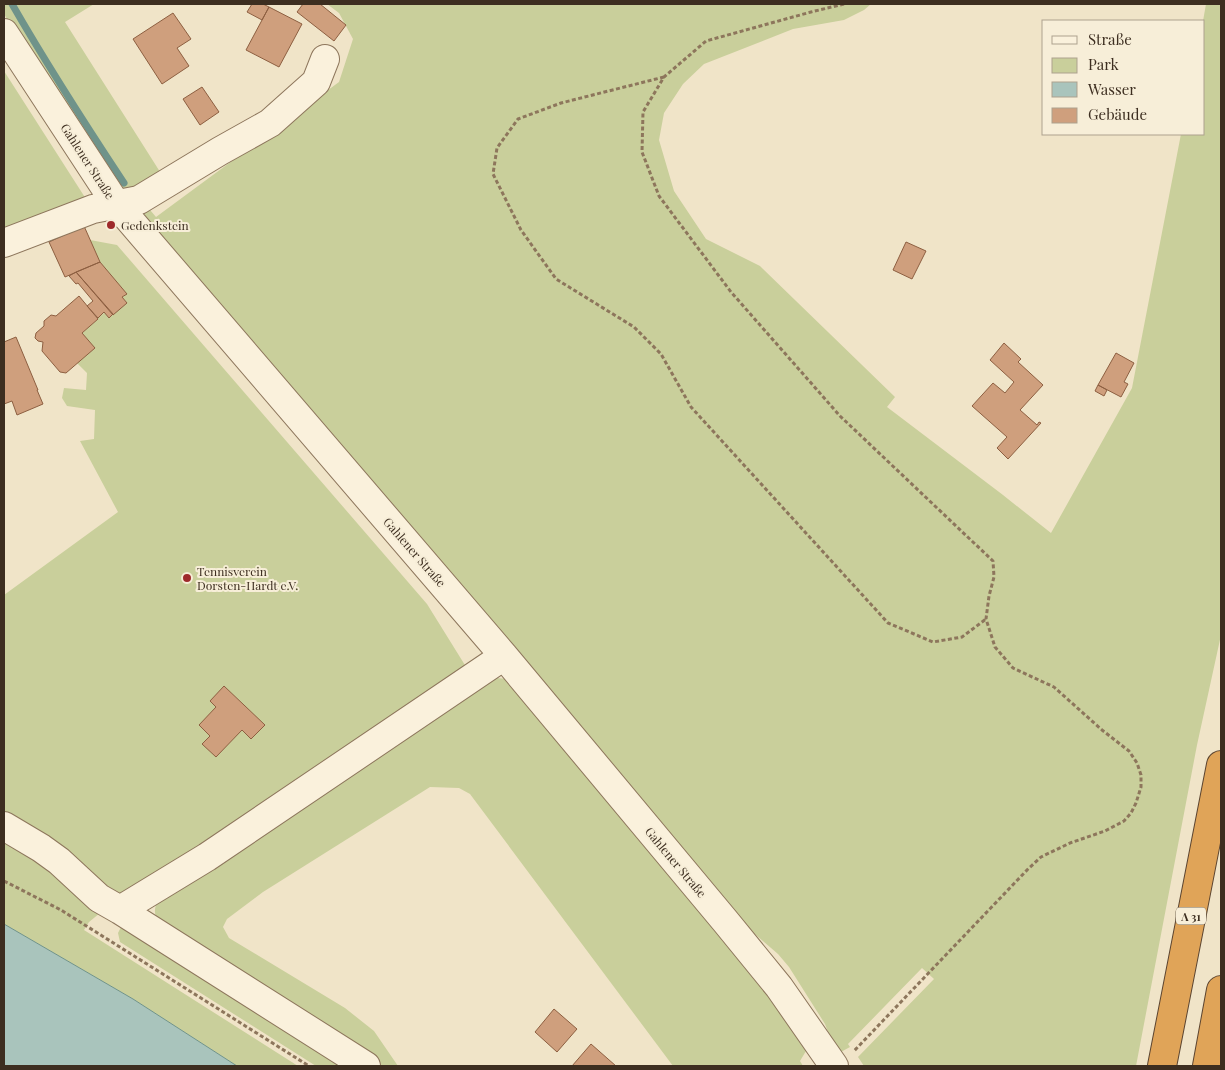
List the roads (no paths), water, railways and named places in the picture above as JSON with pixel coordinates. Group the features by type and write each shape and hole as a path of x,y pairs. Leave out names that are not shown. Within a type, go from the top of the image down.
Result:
{"highway":[{"name":"A 31","path":"1162,1066 1221,765"},
{"path":"1207,1066 1221,990"}],"street":[{"name":"Gahlener Straße","path":"4,33 116,204 504,656 842,1060"},
{"path":"4,243 93,208 139,200 270,123 316,82 325,59"},
{"path":"120,910 207,857 504,656"},
{"path":"4,826 59,861 99,898 366,1066"}],"water":[{"path":"4,924 133,999 237,1066 4,1066"}],"waterway":[{"path":"12,4 66,94 124,183"}],"place":[{"name":"Gedenkstein","path":"111,225"},
{"name":"Tennisverein Dorsten-Hardt e.V.","path":"187,578"}]}
